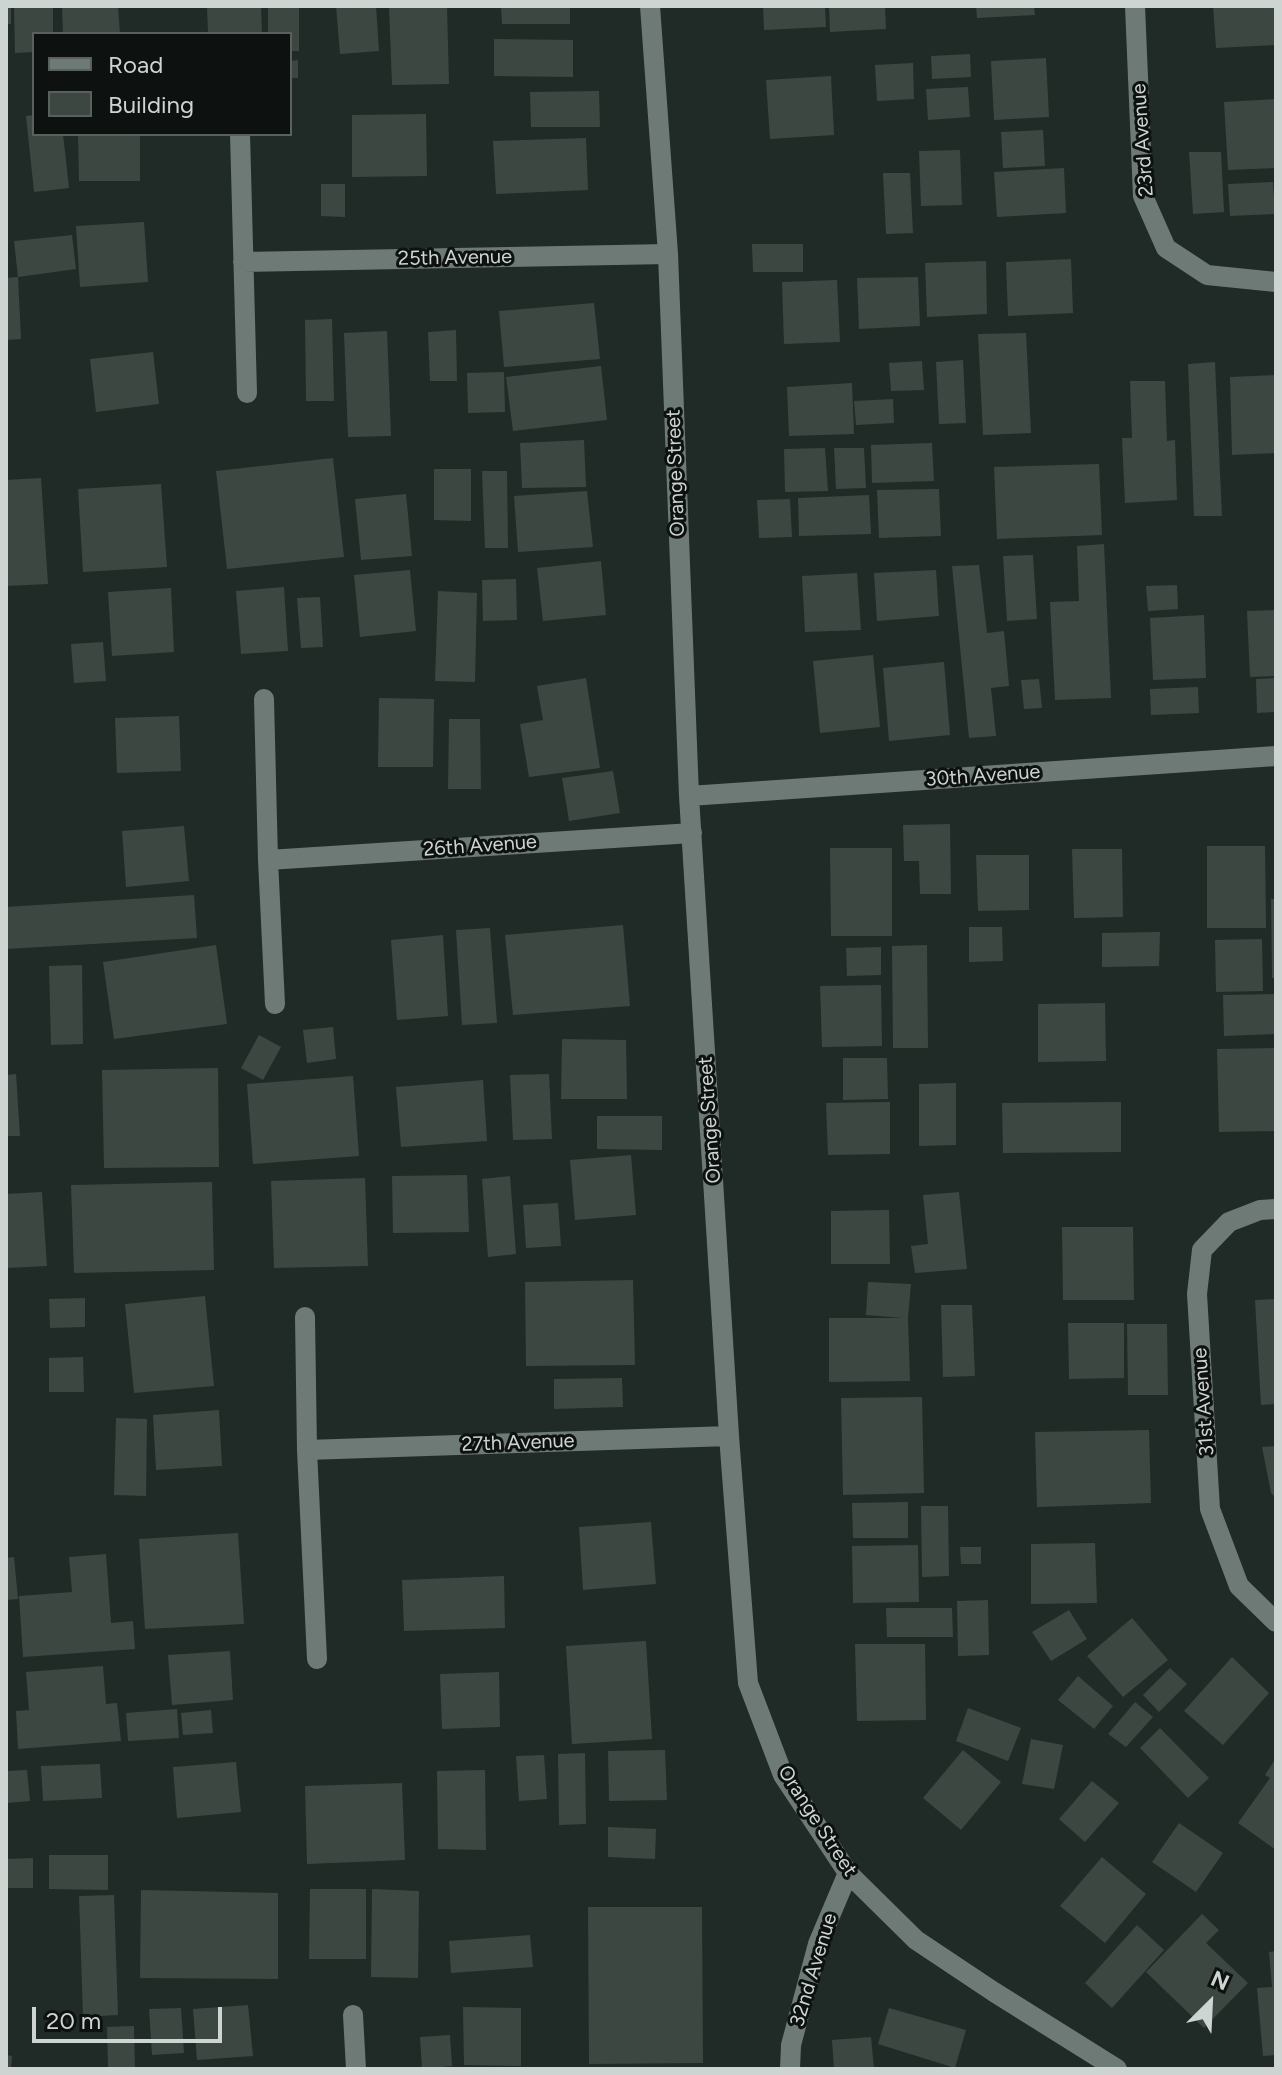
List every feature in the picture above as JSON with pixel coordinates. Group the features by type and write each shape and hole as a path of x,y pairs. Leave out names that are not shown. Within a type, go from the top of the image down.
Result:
{"street":[{"name":"Orange Street","path":"650,6 668,254 689,796 729,1436 748,1683 783,1775 848,1873 916,1940 1117,2069"},
{"name":"23rd Avenue","path":"1135,6 1143,196 1166,248 1207,275 1276,282"},
{"path":"240,136 247,393"},
{"name":"25th Avenue","path":"243,262 668,254"},
{"path":"264,699 275,1004"},
{"name":"30th Avenue","path":"689,796 1276,756"},
{"name":"26th Avenue","path":"268,860 692,833"},
{"name":"31st Avenue","path":"1276,1209 1260,1210 1229,1222 1202,1250 1197,1294 1210,1509 1239,1586 1276,1622"},
{"path":"305,1317 307,1450 317,1659"},
{"name":"27th Avenue","path":"307,1450 729,1436"},
{"name":"32nd Avenue","path":"790,2069 791,2045 818,1944 848,1873"},
{"path":"353,2015 356,2069"}],"building":[{"path":"6,6 11,6 11,24 6,24"},
{"path":"14,6 53,6 53,32 32,32 32,52 15,53"},
{"path":"62,6 118,6 120,32 63,32"},
{"path":"207,6 261,6 262,32 208,32"},
{"path":"268,6 299,6 299,51 292,51 292,32 268,32"},
{"path":"336,6 376,6 379,51 340,54"},
{"path":"389,6 447,6 449,84 392,85"},
{"path":"501,6 570,6 570,24 502,24"},
{"path":"763,6 825,6 826,27 764,30"},
{"path":"829,6 885,6 886,29 830,32"},
{"path":"976,6 1034,6 1035,15 977,18"},
{"path":"1213,6 1276,6 1276,45 1216,48"},
{"path":"494,39 573,40 573,77 494,76"},
{"path":"970,54 971,77 932,79 931,56"},
{"path":"1046,58 1049,117 994,120 991,61"},
{"path":"298,60 298,78 292,78 292,61"},
{"path":"913,63 914,99 877,101 875,65"},
{"path":"831,76 834,135 770,139 766,80"},
{"path":"968,87 970,117 928,120 926,89"},
{"path":"599,91 600,127 531,127 530,92"},
{"path":"1276,99 1276,168 1228,170 1224,102"},
{"path":"426,114 427,176 352,177 352,115"},
{"path":"32,115 32,136 63,136 69,188 34,192 26,116"},
{"path":"1043,130 1045,166 1003,168 1001,132"},
{"path":"78,136 140,136 140,181 79,181"},
{"path":"586,138 588,190 496,194 493,141"},
{"path":"960,150 962,205 921,206 919,151"},
{"path":"1189,152 1221,152 1224,212 1193,214"},
{"path":"1064,168 1066,213 997,217 994,172"},
{"path":"883,173 910,173 913,233 886,234"},
{"path":"1273,182 1275,214 1230,216 1228,184"},
{"path":"321,184 345,184 345,217 321,216"},
{"path":"144,222 148,282 80,287 76,226"},
{"path":"72,235 76,269 18,277 14,241"},
{"path":"752,244 803,244 803,272 753,272"},
{"path":"1071,259 1073,313 1008,316 1006,262"},
{"path":"986,261 987,314 927,317 925,263"},
{"path":"18,277 21,339 6,340 6,278"},
{"path":"918,277 920,326 859,329 857,278"},
{"path":"837,280 840,342 784,344 782,282"},
{"path":"594,303 600,359 504,367 499,311"},
{"path":"332,319 334,401 306,401 305,320"},
{"path":"456,330 457,381 430,381 428,332"},
{"path":"387,331 391,436 348,437 344,333"},
{"path":"1026,333 1031,433 983,435 978,334"},
{"path":"153,352 159,404 96,412 90,359"},
{"path":"963,360 966,423 939,424 936,362"},
{"path":"922,361 924,390 891,391 889,363"},
{"path":"1215,362 1222,516 1194,516 1188,364"},
{"path":"601,366 607,420 513,431 506,377"},
{"path":"504,372 505,412 468,413 467,373"},
{"path":"1276,375 1276,453 1232,455 1230,377"},
{"path":"1130,381 1165,381 1167,441 1175,440 1177,500 1125,503 1122,438 1132,438"},
{"path":"852,383 854,434 789,436 787,387"},
{"path":"893,399 894,423 856,425 854,401"},
{"path":"584,440 586,487 522,488 520,443"},
{"path":"932,443 934,481 872,483 871,445"},
{"path":"825,448 828,491 785,492 784,449"},
{"path":"834,448 864,448 866,488 836,489"},
{"path":"333,458 344,557 227,569 216,471"},
{"path":"1099,464 1102,535 997,539 994,467"},
{"path":"434,469 471,469 471,521 434,520"},
{"path":"482,471 507,471 508,548 485,548"},
{"path":"41,478 48,584 6,586 6,480"},
{"path":"161,484 167,567 83,572 78,489"},
{"path":"939,489 941,536 879,538 877,490"},
{"path":"587,491 593,547 518,552 514,496"},
{"path":"406,494 412,556 361,560 355,499"},
{"path":"869,495 871,534 799,536 798,498"},
{"path":"790,499 792,537 759,538 757,500"},
{"path":"1104,544 1111,698 1055,700 1050,602 1079,601 1077,546"},
{"path":"1033,555 1037,619 1007,621 1003,556"},
{"path":"601,561 606,615 543,621 537,568"},
{"path":"979,565 987,633 1004,631 1009,686 991,688 996,736 969,738 952,566"},
{"path":"410,570 416,631 360,637 354,575"},
{"path":"936,570 939,616 877,621 874,573"},
{"path":"857,573 861,630 805,632 802,576"},
{"path":"516,579 517,620 483,621 482,580"},
{"path":"1177,585 1178,609 1148,611 1146,586"},
{"path":"284,587 288,651 241,654 236,591"},
{"path":"171,588 174,652 112,656 108,592"},
{"path":"438,591 477,593 475,682 435,681"},
{"path":"320,597 323,647 301,648 297,598"},
{"path":"1276,610 1276,676 1250,677 1247,611"},
{"path":"1204,615 1206,678 1153,680 1150,618"},
{"path":"103,642 106,681 74,683 71,644"},
{"path":"873,655 880,727 820,733 813,661"},
{"path":"944,662 950,735 889,741 883,668"},
{"path":"586,678 600,768 529,777 520,724 543,720 537,686"},
{"path":"1276,678 1276,712 1257,713 1256,679"},
{"path":"1039,679 1042,708 1024,709 1021,680"},
{"path":"1198,687 1199,713 1151,715 1150,689"},
{"path":"379,698 434,699 433,767 378,767"},
{"path":"179,716 181,771 117,773 115,718"},
{"path":"449,719 480,719 481,789 448,789"},
{"path":"613,771 620,813 569,821 562,778"},
{"path":"950,824 951,894 920,894 919,861 904,861 903,825"},
{"path":"184,826 189,881 126,887 122,831"},
{"path":"1207,846 1265,846 1266,928 1207,928"},
{"path":"830,848 892,848 892,936 831,936"},
{"path":"1072,849 1122,849 1123,917 1074,918"},
{"path":"976,855 1029,855 1029,910 978,911"},
{"path":"194,895 197,938 6,949 6,907"},
{"path":"1271,899 1276,899 1276,978 1272,978"},
{"path":"623,925 630,1006 513,1015 505,935"},
{"path":"969,927 1002,927 1003,961 969,962"},
{"path":"490,928 497,1023 462,1025 456,930"},
{"path":"1160,932 1159,966 1102,967 1102,933"},
{"path":"443,935 448,1016 397,1020 391,940"},
{"path":"1262,939 1263,991 1216,992 1215,940"},
{"path":"216,945 227,1024 114,1039 103,962"},
{"path":"927,945 928,1048 893,1048 892,946"},
{"path":"881,947 881,975 847,976 846,948"},
{"path":"82,965 83,1044 51,1045 49,966"},
{"path":"881,985 882,1046 822,1047 820,986"},
{"path":"1276,994 1276,1034 1224,1036 1223,995"},
{"path":"1105,1003 1106,1061 1038,1062 1038,1004"},
{"path":"333,1027 336,1059 307,1063 303,1030"},
{"path":"259,1035 281,1047 263,1080 241,1068"},
{"path":"562,1039 626,1040 627,1099 561,1099"},
{"path":"1276,1048 1276,1131 1219,1132 1217,1049"},
{"path":"843,1058 887,1058 888,1099 843,1100"},
{"path":"218,1068 219,1167 104,1168 102,1070"},
{"path":"16,1074 20,1136 6,1136 6,1075"},
{"path":"549,1074 552,1139 513,1140 510,1075"},
{"path":"353,1076 359,1156 253,1164 247,1084"},
{"path":"483,1080 487,1141 401,1147 396,1087"},
{"path":"956,1083 956,1145 919,1146 919,1084"},
{"path":"890,1102 890,1154 828,1155 826,1103"},
{"path":"1121,1102 1121,1152 1003,1153 1002,1103"},
{"path":"597,1116 662,1116 662,1150 597,1149"},
{"path":"631,1155 636,1215 575,1220 570,1160"},
{"path":"467,1175 469,1232 393,1233 392,1176"},
{"path":"510,1176 516,1254 488,1257 482,1179"},
{"path":"365,1178 368,1266 274,1268 271,1181"},
{"path":"212,1182 214,1270 74,1273 71,1185"},
{"path":"42,1192 47,1266 7,1268 6,1194"},
{"path":"959,1192 967,1269 915,1273 911,1246 928,1244 923,1195"},
{"path":"558,1203 561,1246 526,1248 523,1205"},
{"path":"889,1210 890,1264 831,1264 831,1211"},
{"path":"1062,1227 1133,1227 1134,1300 1063,1300"},
{"path":"633,1280 635,1365 526,1366 525,1282"},
{"path":"868,1282 911,1284 908,1318 910,1381 829,1382 829,1318 903,1318 866,1315"},
{"path":"205,1296 214,1386 134,1393 125,1304"},
{"path":"85,1298 85,1327 50,1328 49,1299"},
{"path":"1276,1299 1276,1404 1261,1405 1255,1300"},
{"path":"941,1305 972,1305 975,1376 943,1377"},
{"path":"1068,1323 1124,1323 1124,1378 1069,1379"},
{"path":"1127,1324 1167,1324 1168,1395 1128,1395"},
{"path":"83,1357 84,1392 49,1392 49,1358"},
{"path":"622,1378 623,1407 554,1409 554,1379"},
{"path":"922,1397 924,1493 843,1495 841,1398"},
{"path":"219,1410 222,1466 156,1470 153,1415"},
{"path":"116,1418 147,1419 146,1496 114,1495"},
{"path":"1149,1430 1151,1503 1037,1507 1035,1432"},
{"path":"1276,1446 1276,1498 1271,1493 1262,1447"},
{"path":"908,1502 908,1538 853,1538 852,1503"},
{"path":"921,1506 948,1506 949,1576 922,1577"},
{"path":"651,1522 656,1584 583,1590 579,1527"},
{"path":"238,1533 244,1624 145,1629 139,1539"},
{"path":"1095,1543 1097,1603 1031,1604 1031,1544"},
{"path":"918,1545 919,1602 853,1603 852,1546"},
{"path":"960,1547 981,1547 981,1564 961,1564"},
{"path":"106,1554 111,1623 133,1621 135,1649 23,1657 19,1596 72,1592 69,1557"},
{"path":"14,1557 18,1599 6,1600 6,1558"},
{"path":"504,1576 505,1628 404,1631 402,1580"},
{"path":"988,1600 989,1655 958,1656 957,1601"},
{"path":"886,1608 952,1608 953,1637 887,1637"},
{"path":"1069,1610 1087,1639 1051,1661 1032,1632"},
{"path":"1132,1618 1168,1660 1123,1697 1087,1656"},
{"path":"646,1641 652,1739 572,1744 566,1646"},
{"path":"855,1644 925,1644 926,1720 857,1721"},
{"path":"230,1651 233,1700 172,1705 168,1655"},
{"path":"1232,1657 1269,1693 1223,1745 1184,1711"},
{"path":"103,1666 106,1704 117,1703 121,1741 18,1749 16,1711 29,1710 26,1672"},
{"path":"1170,1668 1187,1684 1159,1712 1143,1695"},
{"path":"499,1672 500,1727 442,1729 440,1674"},
{"path":"1078,1676 1113,1706 1094,1729 1058,1700"},
{"path":"1135,1702 1153,1717 1126,1747 1108,1734"},
{"path":"968,1708 1021,1728 1008,1761 956,1741"},
{"path":"177,1709 179,1738 128,1741 126,1713"},
{"path":"211,1710 213,1733 183,1735 181,1713"},
{"path":"1160,1728 1209,1778 1188,1798 1140,1748"},
{"path":"1031,1739 1063,1745 1054,1789 1022,1784"},
{"path":"665,1750 667,1800 609,1801 608,1751"},
{"path":"963,1750 1001,1782 961,1830 923,1798"},
{"path":"585,1753 586,1824 559,1825 558,1754"},
{"path":"544,1755 547,1799 519,1801 516,1756"},
{"path":"1276,1758 1276,1850 1238,1823 1270,1778 1265,1775"},
{"path":"236,1762 241,1812 177,1818 173,1767"},
{"path":"100,1764 102,1798 43,1801 41,1766"},
{"path":"27,1770 30,1801 6,1803 6,1771"},
{"path":"485,1770 486,1850 438,1849 437,1771"},
{"path":"1092,1781 1119,1803 1085,1842 1059,1819"},
{"path":"402,1783 405,1860 307,1864 305,1786"},
{"path":"1179,1823 1223,1853 1196,1892 1152,1862"},
{"path":"608,1827 656,1829 655,1859 608,1857"},
{"path":"49,1855 108,1855 108,1890 49,1889"},
{"path":"1102,1857 1146,1894 1105,1943 1060,1906"},
{"path":"33,1858 33,1888 6,1888 6,1859"},
{"path":"310,1889 366,1889 366,1959 309,1959"},
{"path":"372,1889 419,1891 418,1978 371,1977"},
{"path":"141,1890 278,1893 278,1979 140,1978"},
{"path":"114,1895 118,2015 83,2017 79,1896"},
{"path":"588,1907 702,1907 703,2063 589,2064"},
{"path":"1202,1914 1219,1930 1206,1943 1248,1983 1204,2028 1146,1972"},
{"path":"1137,1925 1164,1950 1112,2008 1085,1983"},
{"path":"530,1935 533,1967 451,1973 449,1941"},
{"path":"1276,1951 1276,2055 1263,2056 1257,1988 1272,1987 1269,1952"},
{"path":"248,2005 253,2056 197,2060 193,2009"},
{"path":"463,2007 521,2008 521,2066 464,2065"},
{"path":"181,2008 184,2053 152,2055 149,2009"},
{"path":"889,2008 966,2030 955,2068 878,2044"},
{"path":"134,2026 135,2069 108,2069 107,2027"},
{"path":"450,2035 452,2066 422,2069 420,2037"},
{"path":"871,2037 874,2069 834,2069 832,2040"},
{"path":"6,2055 12,2056 11,2069 6,2069"}]}
